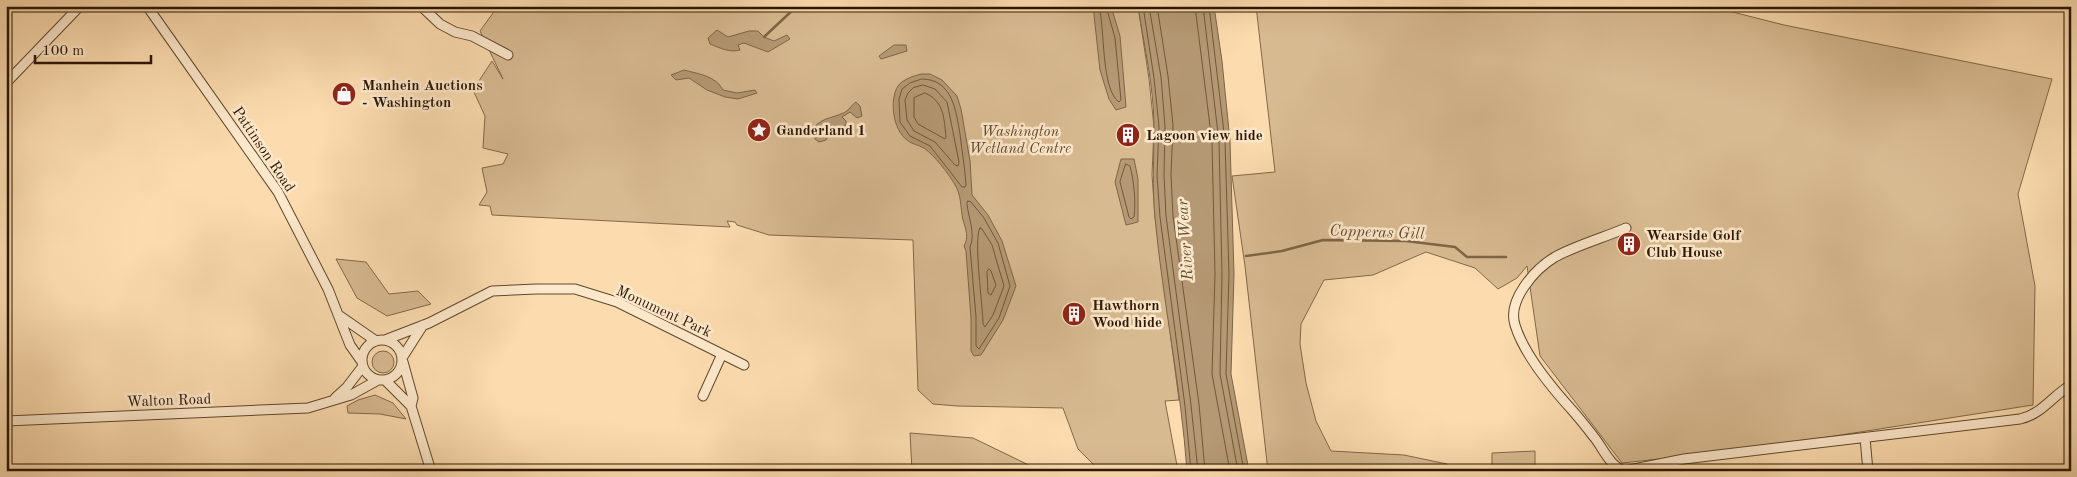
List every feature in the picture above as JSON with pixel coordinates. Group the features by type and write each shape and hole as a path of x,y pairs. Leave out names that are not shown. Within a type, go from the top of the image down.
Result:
{"street":[{"path":"6,83 80,6"},
{"path":"421,6 440,24 455,32 472,36 508,55"},
{"name":"Pattinson Road","path":"146,7 278,192 309,249 340,316 342,327 350,345 363,364"},
{"path":"1626,228 1555,257 1532,276 1522,289 1516,305 1514,324 1523,345 1556,392 1586,426 1610,461 1624,471 1684,459 2029,417 2044,408 2057,394 2071,384"},
{"name":"Monument Park","path":"380,341 423,325 492,291 536,288 575,289 617,302 744,365"},
{"path":"340,316 380,341 397,346 413,398 411,406 431,471"},
{"path":"381,380 397,374 402,360 423,325"},
{"path":"380,341 366,349 363,364 369,375 381,380 411,406"},
{"name":"Monument Park","path":"703,396 722,354"},
{"name":"Walton Road","path":"332,400 347,387 363,364"},
{"name":"Walton Road","path":"6,420 308,408 351,395 381,380"},
{"path":"1865,438 1868,471"}],"green space":[{"name":"Washington Wetland Centre","path":"498,6 1138,6 1154,127 1152,175 1155,217 1179,400 1165,401 1178,471 1127,471 1095,466 1078,449 1063,408 933,404 918,390 913,240 769,235 737,225 735,222 727,221 730,227 492,215 490,206 479,205 487,192 482,168 503,164 508,154 483,148 485,116 473,90 492,61 503,79 480,31"},
{"path":"1256,6 1709,6 1784,25 2052,79 2018,194 2035,286 2033,405 1751,449 1622,463 1540,356 1527,266 1517,278 1498,289 1475,268 1426,252 1373,275 1324,280 1301,324 1300,344 1306,383 1316,421 1331,451 1404,455 1447,464 1447,471 1268,471 1245,266 1232,176 1275,172"},
{"path":"336,259 366,262 389,294 418,291 431,304 387,316 357,298"},
{"path":"383,351 391,354 394,362 391,370 383,373 375,370 372,362 375,354"},
{"path":"375,395 393,403 406,419 380,414 348,413 347,406 358,400"},
{"path":"910,433 973,438 1041,471 912,471"},
{"path":"1535,451 1535,468 1539,469 1539,471 1488,471 1488,469 1492,468 1492,453"}],"water":[{"path":"1093,6 1111,6 1120,36 1126,107 1116,110 1109,99 1100,70"},
{"name":"River Wear","path":"1138,6 1214,6 1230,141 1234,274 1231,374 1249,471 1187,471 1181,408 1155,218 1153,183 1154,112 1151,82"},
{"path":"717,30 728,37 749,31 758,31 764,37 774,41 787,35 790,39 768,52 744,43 738,45 740,50 736,51 710,44 708,38"},
{"path":"894,45 906,45 907,51 881,59 879,56"},
{"path":"684,70 712,79 723,90 737,93 755,90 757,93 738,99 725,97 707,90 689,78 676,80 671,75"},
{"path":"921,74 930,74 942,80 957,96 970,161 972,195 988,215 1002,241 1016,286 1003,320 981,355 974,356 971,351 971,318 966,251 964,246 966,233 958,192 948,174 932,155 924,148 911,143 902,135 898,129 894,114 895,92 898,86 906,80"},
{"path":"856,102 860,106 862,116 857,118 850,112 842,117 846,121 846,125 836,132 829,124 824,126 829,134 826,140 819,142 815,139 813,129 816,125 825,119 844,113"},
{"path":"1121,159 1134,159 1138,179 1138,222 1126,225 1115,182"}],"waterway":[{"path":"764,37 797,6"},
{"name":"Copperas Gill","path":"1246,256 1282,251 1323,240 1406,241 1455,247 1467,257 1506,257"}],"place":[{"name":"Manhein Auctions - Washington","path":"344,94"},
{"name":"Ganderland 1","path":"759,130"},
{"name":"Lagoon view hide","path":"1128,135"},
{"name":"Wearside Golf Club House","path":"1629,244"},
{"name":"Hawthorn Wood hide","path":"1074,314"}]}
